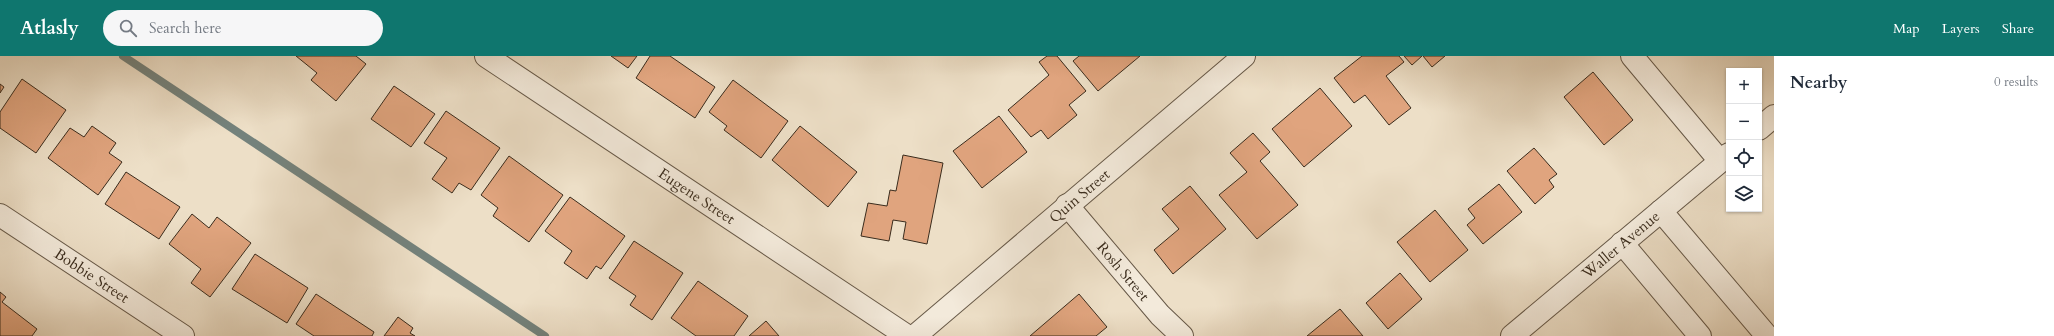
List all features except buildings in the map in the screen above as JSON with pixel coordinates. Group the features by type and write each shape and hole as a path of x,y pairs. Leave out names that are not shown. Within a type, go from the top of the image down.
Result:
{"street":[{"name":"Eugene Street","path":"486,56 907,336"},
{"name":"Quin Street","path":"915,336 1067,205 1244,56"},
{"path":"1632,56 1725,158"},
{"path":"1762,126 1774,116"},
{"name":"Waller Avenue","path":"1512,336 1725,158"},
{"name":"Rosh Street","path":"1067,205 1160,315 1182,336"},
{"path":"1661,211 1767,336"},
{"name":"Bobbie Street","path":"0,215 183,336"},
{"path":"1622,244 1700,336"}],"waterway":[{"path":"123,56 545,336"}]}
